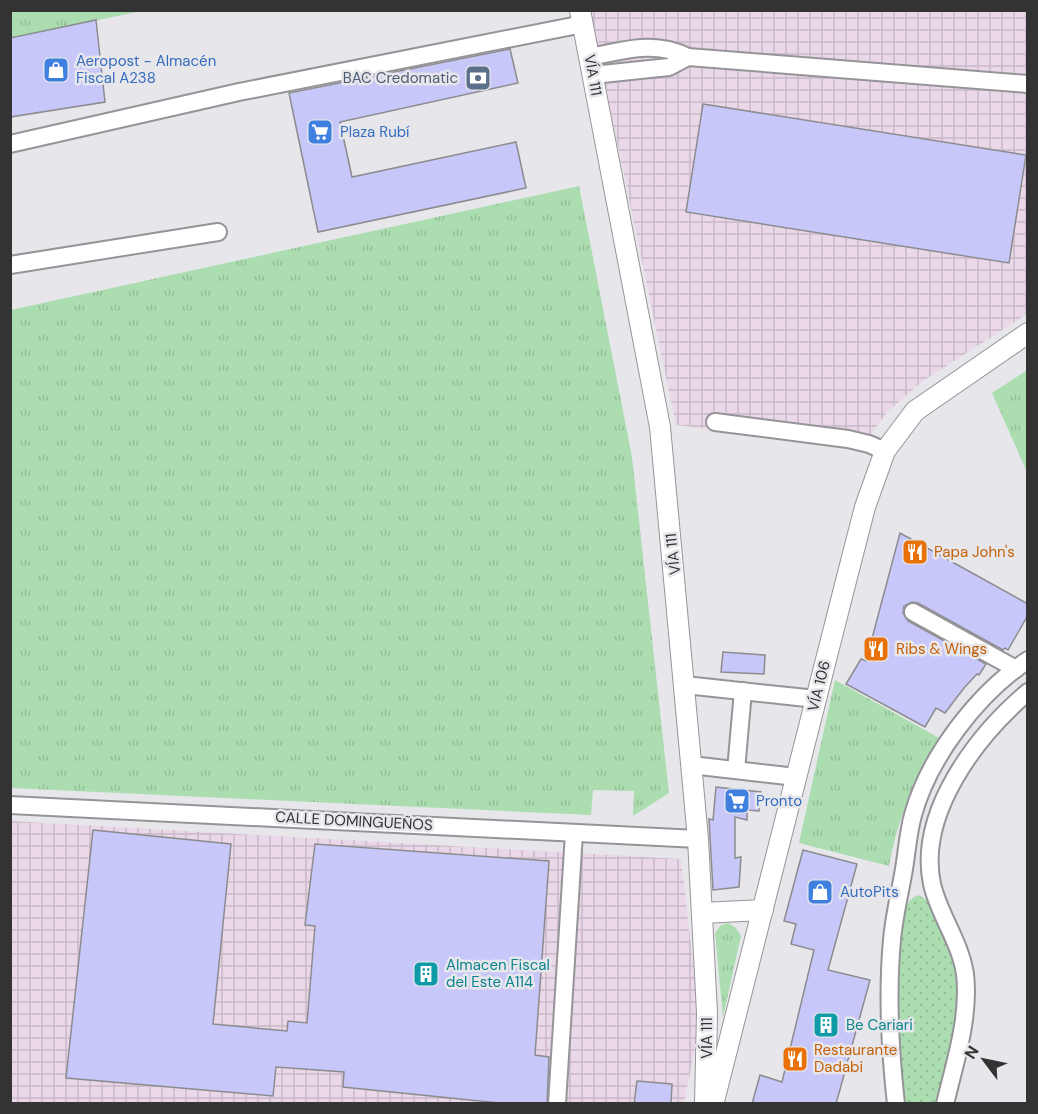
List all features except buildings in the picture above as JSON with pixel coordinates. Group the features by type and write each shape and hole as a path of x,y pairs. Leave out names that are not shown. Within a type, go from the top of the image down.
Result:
{"main road":[{"name":"VÍA 111","path":"582,17 660,428 686,685 698,839 708,1040 705,1104"},
{"name":"VÍA 106","path":"714,1104 865,507 885,451 915,411 1028,333"},
{"path":"702,913 763,910"}],"street":[{"path":"10,144 582,17"},
{"path":"591,66 632,48 670,48 688,57 1028,84"},
{"path":"591,66 669,68 688,57"},
{"path":"10,266 218,232"},
{"path":"715,422 848,440 869,444 885,451"},
{"path":"896,1104 891,1057 890,962 894,918 914,813 933,767 971,713 1022,665 913,612"},
{"path":"686,685 816,699"},
{"path":"735,770 743,691"},
{"path":"945,1104 963,1021 965,975 956,943 937,900 930,867 932,840 946,798 991,728 1028,692"},
{"path":"691,765 796,777"},
{"name":"CALLE DOMINGUEÑOS","path":"10,804 698,839"},
{"path":"557,1104 574,833"},
{"path":"904,867 930,867"}],"shaded area":[{"path":"590,11 1027,11 1027,314 923,381 888,411 862,446 676,425"},
{"path":"10,821 681,859 700,1023 684,1103 11,1103"}],"green space":[{"path":"11,11 142,11 11,38"},
{"path":"579,186 632,457 669,793 633,816 634,791 593,790 591,815 11,788 11,310"},
{"path":"1027,370 1027,472 992,393"},
{"path":"835,680 941,739 923,768 908,800 892,849 889,866 799,843"},
{"path":"918,895 929,901 947,946 957,982 958,1007 954,1035 936,1103 905,1104 900,1083 897,1042 896,951 900,925 907,905"},
{"path":"728,923 736,928 741,936 723,1017 715,933 721,925"}],"place":[{"name":"Aeropost - Almacén Fiscal A238","path":"56,70"},
{"name":"BAC Credomatic","path":"478,78"},
{"name":"Plaza Rubí","path":"320,132"},
{"name":"Papa John's","path":"915,552"},
{"name":"Ribs & Wings","path":"876,649"},
{"name":"Pronto","path":"737,801"},
{"name":"AutoPits","path":"820,892"},
{"name":"Almacen Fiscal del Este A114","path":"426,974"},
{"name":"Be Cariari","path":"826,1025"},
{"name":"Restaurante Dadabi","path":"795,1059"}]}
